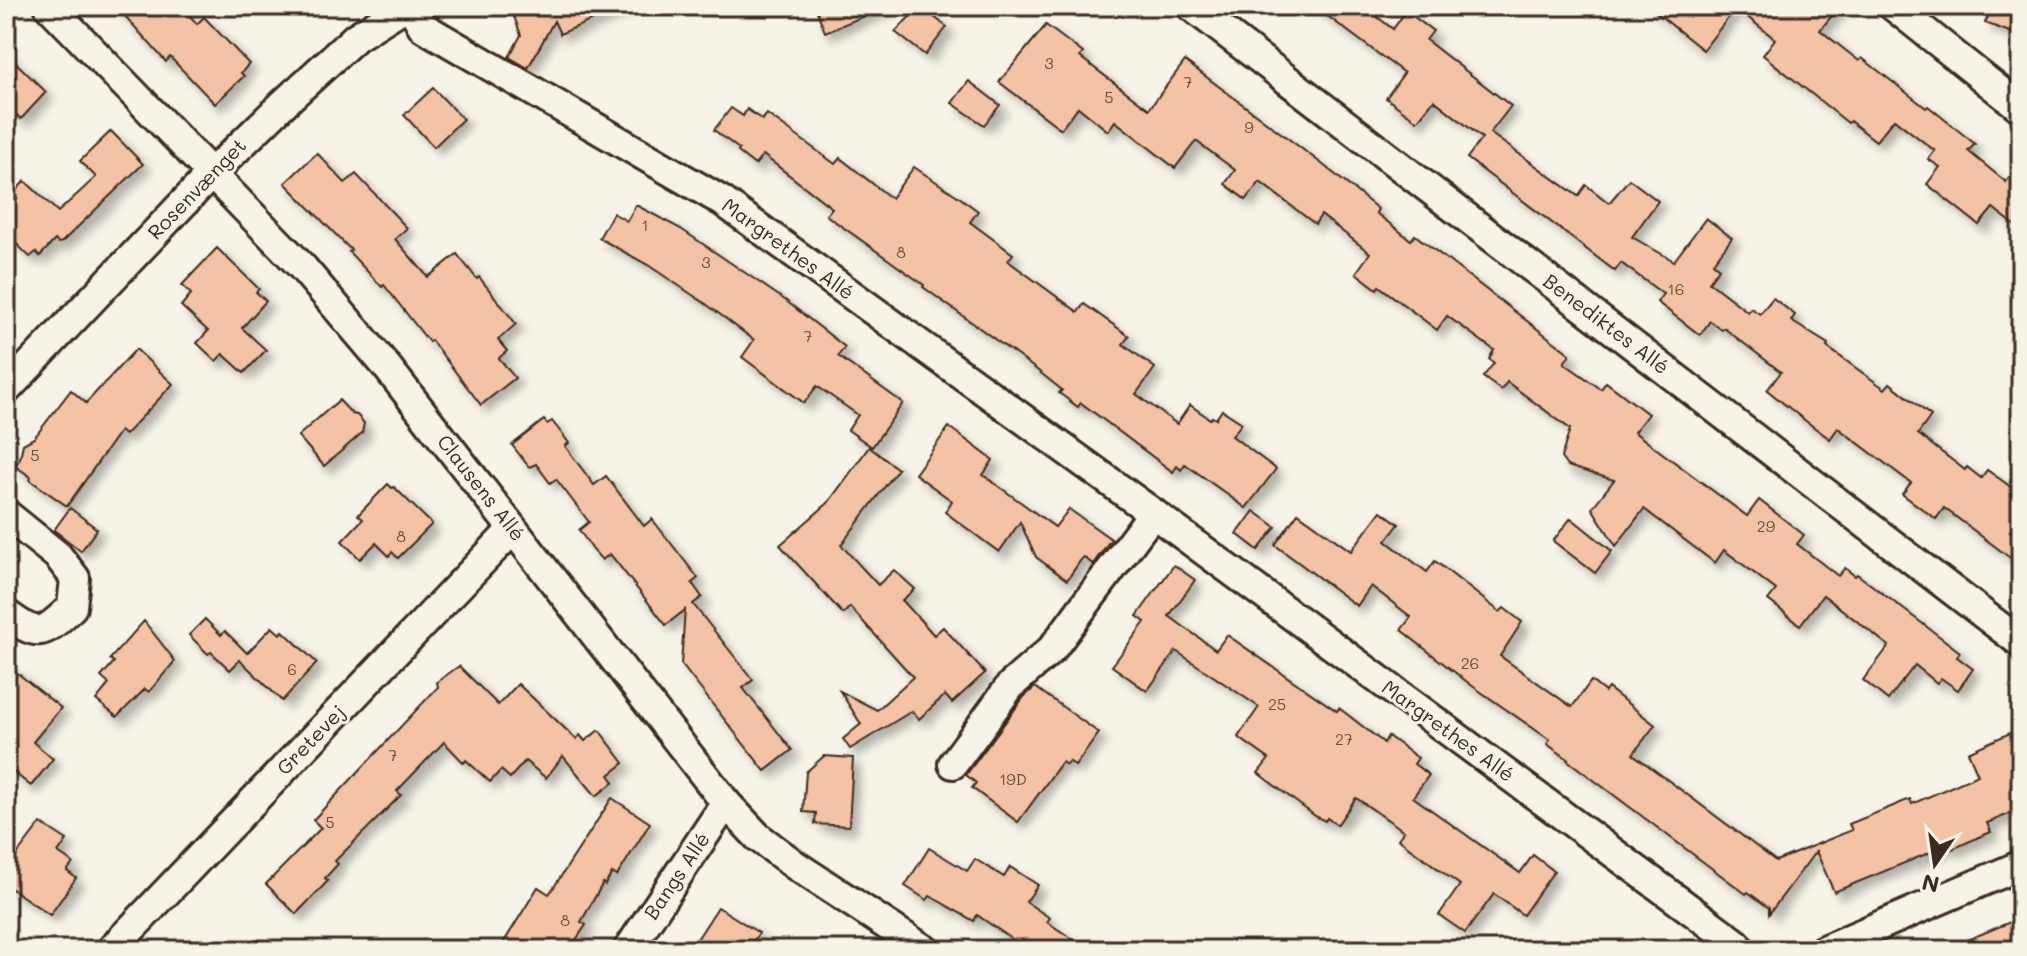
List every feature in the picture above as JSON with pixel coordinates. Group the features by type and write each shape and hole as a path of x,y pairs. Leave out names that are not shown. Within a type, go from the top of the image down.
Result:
{"street":[{"name":"Clausens Allé","path":"49,6 303,268 387,367 726,803 758,837 795,865 925,950"},
{"name":"Rosenvænget","path":"6,390 212,173 284,103 356,37 405,6"},
{"name":"Margrethes Allé","path":"411,6 423,27 722,201 1153,513 1737,944 1740,950"},
{"name":"Benediktes Allé","path":"1191,6 2021,643"},
{"path":"1893,6 2021,108"},
{"path":"953,764 1011,685 1052,649 1153,513"},
{"path":"6,514 58,556 75,578 72,607 48,629 30,630 6,614"},
{"name":"Gretevej","path":"111,950 512,530"},
{"name":"Bangs Allé","path":"628,950 726,803"},
{"path":"1823,950 2021,865"}],"building":[{"path":"116,6 181,6 197,24 204,17 249,64 241,73 244,76 215,104 170,57 166,62"},
{"path":"532,6 625,6 560,34 554,21 528,68 509,57 521,35 513,14"},
{"path":"815,6 886,6 887,7 825,32"},
{"path":"920,6 947,27 925,55 895,32"},
{"path":"1314,6 1363,6 1393,29 1406,11 1433,31 1426,40 1511,106 1490,133 1578,196 1586,185 1609,203 1629,179 1658,201 1632,237 1674,261 1706,218 1732,238 1713,263 1719,268 1709,282 1748,312 1751,308 1760,314 1773,298 1795,315 1791,321 1828,344 1827,347 1885,389 1890,383 1931,416 1918,434 1965,470 1967,467 1981,478 1987,470 2021,494 2021,516 2010,531 2021,539 2021,566 1944,508 1936,519 1902,494 1911,483 1838,428 1830,439 1803,419 1767,390 1781,372 1724,328 1722,330 1710,321 1700,335 1657,302 1663,294 1621,263 1615,271 1467,158 1482,138 1434,100 1417,121 1386,98 1404,73"},
{"path":"1648,6 1840,6 1820,30 1859,61 1862,58 1926,108 1928,106 1975,144 1968,151 2006,182 2021,163 2021,230 1993,208 1979,225 1927,184 1940,167 1928,159 1935,151 1894,119 1876,141 1850,121 1848,123 1763,55 1775,39 1736,8 1703,50"},
{"path":"1993,6 2021,6 2021,36 1985,23"},
{"path":"1046,25 1083,53 1080,57 1149,109 1185,61 1322,164 1411,240 1415,235 1570,354 1564,363 1601,389 1606,382 1648,414 1634,432 1747,516 1759,500 1804,535 1797,544 1838,576 1845,568 1855,576 1857,574 1960,652 1957,657 1973,669 1958,690 1941,678 1937,683 1915,665 1888,700 1863,680 1889,646 1823,595 1800,625 1768,600 1776,590 1724,550 1715,563 1644,509 1616,546 1592,508 1614,480 1567,466 1561,458 1570,429 1507,382 1501,390 1483,377 1494,363 1489,359 1494,350 1447,316 1437,330 1379,286 1377,289 1356,273 1370,253 1321,215 1315,224 1260,182 1246,200 1225,184 1235,170 1196,141 1175,168 1115,121 1108,131 1078,107 1061,129 999,82"},
{"path":"6,53 46,92 21,119 6,105"},
{"path":"969,81 1000,105 984,125 952,103"},
{"path":"433,88 463,119 434,147 404,115"},
{"path":"731,108 743,116 747,109 762,120 767,114 835,164 840,158 891,198 914,167 978,211 970,222 1013,254 1008,261 1078,312 1084,304 1129,336 1123,344 1155,368 1136,394 1177,424 1190,405 1210,419 1216,419 1222,410 1242,423 1232,436 1276,469 1246,508 1185,464 1181,470 1177,466 1173,472 1081,403 1078,407 1059,393 1062,390 1037,370 826,215 832,208 763,155 755,165 738,152 739,149 714,130"},
{"path":"111,131 143,164 62,242 55,240 40,256 36,252 30,257 6,234 6,210 17,199 12,194 25,181 58,212 96,177 80,161"},
{"path":"317,153 345,183 356,174 407,228 395,239 428,277 457,254 516,324 498,340 507,351 499,358 515,378 481,405 384,285 382,287 349,252 351,250 285,183"},
{"path":"636,205 681,229 785,300 845,347 838,356 903,403 872,447 848,430 858,415 817,386 804,403 742,357 754,340 648,265 599,238 613,213 627,221"},
{"path":"217,248 259,289 256,292 266,301 242,328 266,350 244,373 223,354 216,361 197,343 208,331 181,306 191,294 182,285"},
{"path":"136,349 173,384 125,435 120,431 67,506 15,466 23,444 34,438 71,390 86,403"},
{"path":"339,400 364,423 362,433 324,466 298,436"},
{"path":"544,420 547,424 552,421 569,443 565,446 594,485 606,476 644,526 652,519 698,578 692,583 702,597 693,604 753,680 743,688 792,750 765,771 681,664 685,610 666,625 610,554 602,560 593,550 579,530 589,522 556,479 550,483 536,464 529,467 512,445"},
{"path":"949,427 993,460 983,475 1055,527 1069,509 1111,539 1093,564 1083,557 1067,580 1036,557 1020,522 999,552 945,512 952,501 915,474"},
{"path":"869,447 898,469 841,545 878,585 894,570 915,589 902,600 934,635 943,627 985,673 952,703 945,695 919,719 912,711 850,749 843,739 861,724 840,691 877,710 913,677 850,607 843,614 780,545 828,503"},
{"path":"388,484 432,524 398,558 392,552 389,556 376,543 360,559 342,541 363,519 358,515"},
{"path":"70,508 97,529 81,551 54,530"},
{"path":"1254,511 1276,527 1258,550 1237,534"},
{"path":"1381,511 1399,524 1386,541 1427,572 1435,561 1500,612 1504,608 1522,622 1500,656 1572,707 1591,681 1605,692 1608,688 1655,725 1633,754 1776,861 1852,830 1849,824 1910,799 1912,804 1978,775 1968,752 2021,728 2021,809 1987,823 1991,832 1950,850 1948,845 1834,892 1816,851 1769,914 1769,908 1567,760 1547,744 1550,740 1471,685 1401,630 1411,617 1371,586 1357,606 1275,545 1298,513 1351,551"},
{"path":"1571,518 1612,551 1595,573 1553,541"},
{"path":"1174,565 1195,580 1169,616 1216,650 1227,635 1337,711 1339,708 1384,743 1388,736 1418,758 1414,764 1429,775 1413,797 1520,873 1533,855 1554,871 1523,915 1494,894 1465,933 1439,915 1460,885 1398,839 1404,831 1356,798 1337,825 1327,818 1325,821 1315,816 1258,773 1269,759 1238,737 1259,707 1176,651 1147,691 1112,666 1145,622 1137,616"},
{"path":"205,619 221,635 225,631 247,653 272,627 280,634 283,631 317,663 282,701 240,660 230,670 189,635"},
{"path":"144,621 175,661 149,692 145,689 117,717 96,700 109,684 101,677 114,662 110,659"},
{"path":"6,664 61,708 33,742 53,759 31,786 6,766"},
{"path":"459,666 498,705 518,684 576,739 580,735 585,741 599,730 624,763 609,775 614,782 596,796 563,756 546,778 525,761 510,778 501,770 490,782 466,760 464,763 444,742 397,791 401,795 335,861 338,864 325,878 328,881 296,914 266,884 321,828 313,820 438,687 437,682"},
{"path":"1035,687 1099,733 1075,766 1069,761 1066,765 1062,762 1018,822 972,788 976,783 966,775 1024,697"},
{"path":"824,756 853,758 849,826 815,824 816,813 803,812 806,772"},
{"path":"612,798 650,823 617,876 612,873 605,885 603,883 581,922 586,925 569,950 499,950 538,887 549,894"},
{"path":"41,823 67,840 58,853 73,863 67,871 76,878 50,915 6,885 6,869"},
{"path":"929,848 967,871 975,859 1004,877 1010,867 1038,885 1026,902 1050,918 1047,922 1089,950 1028,950 977,915 974,921 930,896 927,900 905,886"},
{"path":"718,907 759,933 747,950 690,950"},
{"path":"2015,920 2021,934 2021,950 1943,950"}]}
